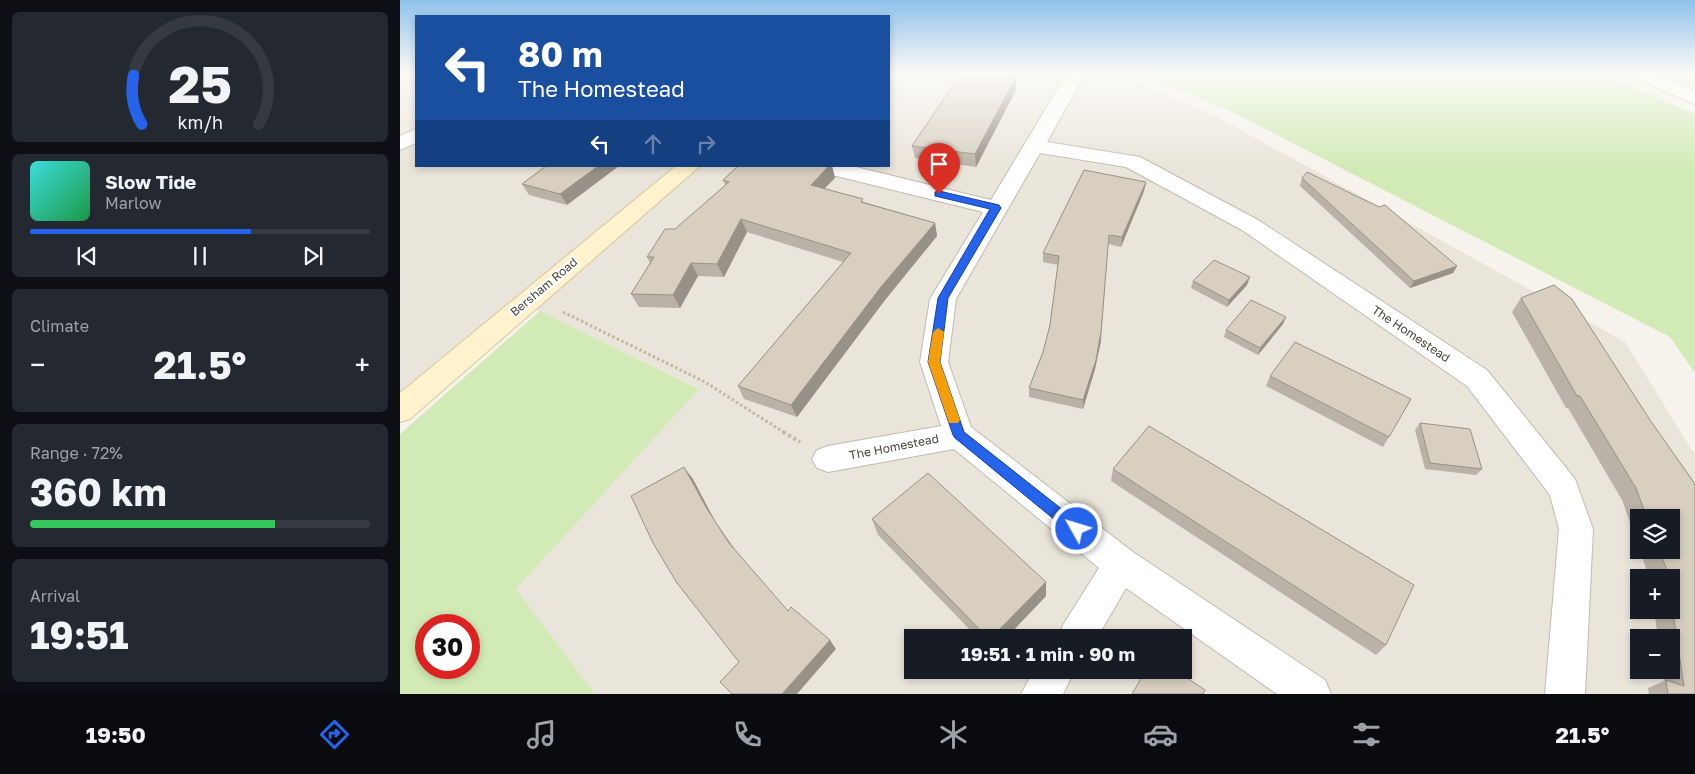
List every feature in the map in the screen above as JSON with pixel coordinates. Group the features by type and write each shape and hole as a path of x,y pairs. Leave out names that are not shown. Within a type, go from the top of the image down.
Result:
{"main road":[{"name":"Bersham Road","path":"400,410 688,167"}],"street":[{"path":"1058,104 943,298 934,362 959,435 1121,564 1311,694"},
{"path":"400,144 415,136"},
{"name":"The Homestead","path":"1034,146 1132,162 1250,225 1476,378 1564,489 1576,529 1565,694"},
{"path":"828,167 996,208"},
{"name":"The Homestead","path":"828,460 959,435"},
{"path":"1081,629 1121,564"},
{"path":"1041,694 1050,679"}],"path":[{"path":"532,297 705,382 828,460"}],"shaded area":[{"path":"400,104 415,104 415,167 890,167 890,104 1190,104 1210,113 1625,342 1695,455 1695,694 595,694 516,589 698,388 514,299 400,395"}],"green space":[{"path":"1215,104 1673,104 1695,114 1695,373 1670,337"},
{"path":"540,311 699,389 516,589 595,694 400,694 400,434"}],"building":[{"path":"940,104 1001,104 975,154 912,146"},
{"path":"545,167 597,167 560,194 522,184"},
{"path":"737,167 828,167 811,185 863,199 861,202 935,223 881,287 791,405 738,386 851,253 741,219 717,264 691,263 673,295 631,294 654,257 647,257 665,229 675,229 729,182 723,180"},
{"path":"1084,170 1146,182 1122,237 1109,235 1101,332 1096,360 1083,400 1029,388 1043,352 1050,325 1059,256 1043,253"},
{"path":"1307,172 1379,207 1385,205 1457,266 1414,281 1302,178"},
{"path":"1214,260 1250,277 1229,300 1193,281"},
{"path":"1554,285 1572,299 1650,420 1695,484 1695,694 1668,694 1666,680 1684,686 1680,660 1680,629 1675,629 1674,619 1680,619 1680,569 1667,569 1663,559 1680,559 1680,509 1644,509 1636,488 1580,396 1577,396 1521,298"},
{"path":"1251,300 1286,317 1260,348 1226,330"},
{"path":"1295,342 1411,399 1389,437 1270,376"},
{"path":"1420,423 1470,429 1482,469 1430,463"},
{"path":"1149,426 1414,585 1386,645 1113,469"},
{"path":"684,467 707,509 729,543 788,611 791,607 830,640 782,694 732,694 720,682 739,662 677,583 653,543 631,496"},
{"path":"928,473 1046,582 1000,629 979,629 872,519"},
{"path":"1141,679 1188,679 1205,690 1203,694 1132,694"}],"slow traffic":[{"path":"938,332 934,362 954,420"}],"route":[{"path":"939,194 996,208 943,298 934,362 959,435 1077,529"}]}
